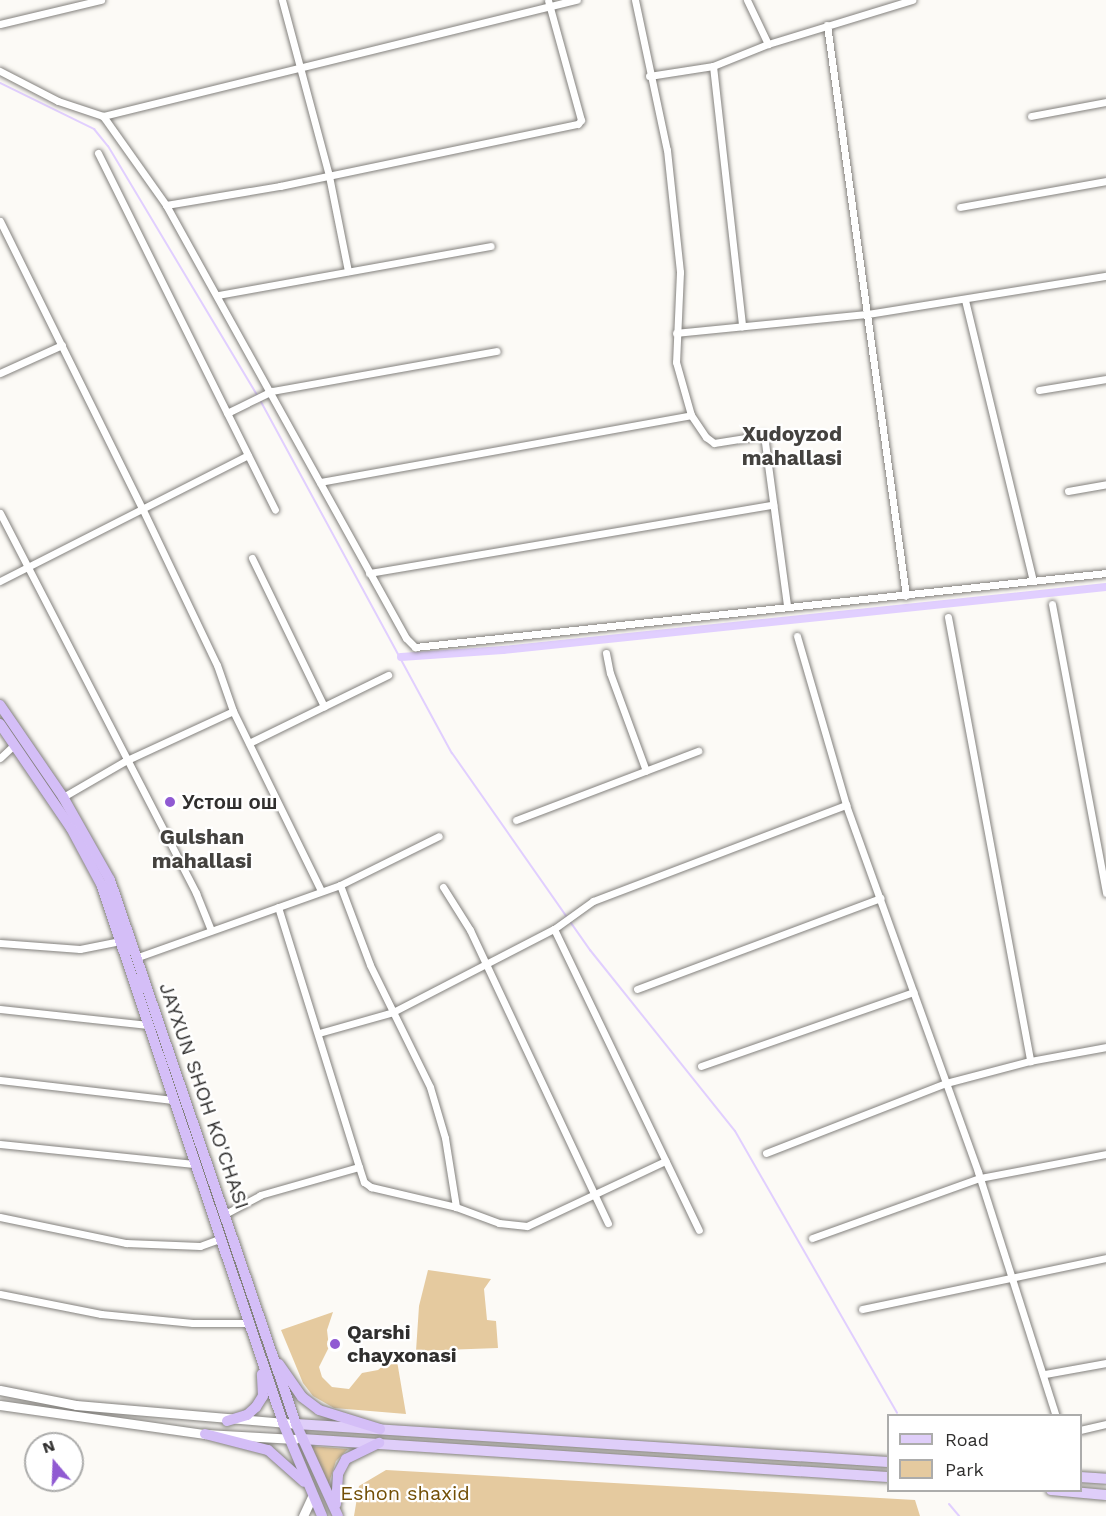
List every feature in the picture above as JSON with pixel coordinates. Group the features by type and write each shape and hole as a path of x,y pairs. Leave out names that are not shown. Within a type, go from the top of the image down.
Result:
{"highway":[{"name":"JAYXUN SHOH KO'CHASI","path":"0,705 63,797 110,880 296,1424 338,1516"},
{"name":"JAYXUN SHOH KO'CHASI","path":"0,724 84,850 101,884 283,1423 306,1483 322,1516"},
{"path":"272,1353 302,1397 319,1410 380,1429"},
{"path":"227,1421 247,1415 262,1396 260,1356"},
{"path":"205,1434 268,1450 306,1483"},
{"path":"338,1516 334,1496 338,1474 346,1459 379,1443"}],"main road":[{"path":"0,1390 76,1405 227,1421 887,1462"},
{"path":"0,1405 205,1434 379,1443 887,1477"},
{"path":"1082,1477 1106,1479"},
{"path":"1065,1492 1106,1495"},
{"path":"303,1516 312,1497"}],"street":[{"path":"0,24 101,0"},
{"path":"282,0 329,176 348,271"},
{"path":"0,71 58,101 103,116 549,4 577,0"},
{"path":"634,0 667,150 680,272 676,362 691,415 714,443 764,435 787,606"},
{"path":"747,0 768,44"},
{"path":"650,76 713,66 768,44 912,0"},
{"path":"166,206 329,176 578,124 581,120 549,4"},
{"path":"827,25 906,596"},
{"path":"713,66 742,326"},
{"path":"1031,116 1106,102"},
{"path":"103,116 166,206 218,295 369,573 415,647 742,615 787,606 906,596 1106,573"},
{"path":"98,153 275,510"},
{"path":"960,207 1106,181"},
{"path":"0,221 142,508 217,665 233,711 321,891"},
{"path":"218,295 491,246"},
{"path":"676,333 868,314 1106,276"},
{"path":"965,300 1033,581"},
{"path":"0,373 62,345"},
{"path":"226,413 269,392 496,351"},
{"path":"1039,390 1106,379"},
{"path":"320,482 691,415"},
{"path":"0,581 248,455"},
{"path":"1068,491 1106,484"},
{"path":"369,573 773,506"},
{"path":"0,513 125,761 196,893 211,930"},
{"path":"252,558 324,706"},
{"path":"1052,604 1106,893"},
{"path":"948,617 1030,1061"},
{"path":"796,636 846,805 980,1178 1045,1374 1055,1414"},
{"path":"606,653 610,673 646,771"},
{"path":"249,743 388,675"},
{"path":"63,797 125,761 233,711"},
{"path":"0,758 14,745"},
{"path":"516,820 698,751"},
{"path":"319,1033 393,1012 554,929 593,901 846,805"},
{"path":"138,957 340,885 439,836"},
{"path":"340,885 393,1012 430,1087 445,1138 456,1207"},
{"path":"443,887 486,964 608,1223"},
{"path":"637,988 881,898"},
{"path":"278,907 359,1167 364,1182 371,1187 456,1207 499,1223 527,1226 665,1161"},
{"path":"554,929 699,1230"},
{"path":"0,943 80,949 120,941"},
{"path":"701,1066 914,992"},
{"path":"0,1009 148,1024"},
{"path":"766,1153 946,1083 1030,1061 1106,1047"},
{"path":"0,1080 173,1100"},
{"path":"0,1144 194,1164"},
{"path":"812,1238 980,1178 1106,1154"},
{"path":"225,1214 260,1196 359,1167"},
{"path":"0,1217 126,1243 200,1246 219,1239"},
{"path":"862,1309 1106,1258"},
{"path":"0,1294 101,1314 193,1323 249,1323"},
{"path":"1045,1374 1106,1363"},
{"path":"1082,1430 1106,1424"}],"green space":[{"path":"428,1270 491,1279 484,1289 487,1320 496,1321 498,1348 416,1351 419,1306"},
{"path":"333,1312 327,1330 329,1347 319,1367 322,1377 332,1387 349,1389 362,1373 378,1370 396,1355 406,1414 334,1408 313,1396 303,1383 281,1330"},
{"path":"311,1446 348,1449 336,1461 328,1486"},
{"name":"Eshon shaxid","path":"386,1470 915,1500 920,1516 354,1516 359,1486"}],"waterway":[{"path":"0,83 94,129 108,146 257,395"},
{"path":"260,400 452,753 590,950 735,1131 897,1413"},
{"path":"401,657 503,650 1106,587"},
{"path":"949,1504 959,1516"}],"place":[{"name":"Устош ош","path":"170,802"},
{"name":"Qarshi chayxonasi","path":"335,1344"}],"district":[{"name":"Xudoyzod mahallasi","path":"792,446"},
{"name":"Gulshan mahallasi","path":"202,849"}]}
